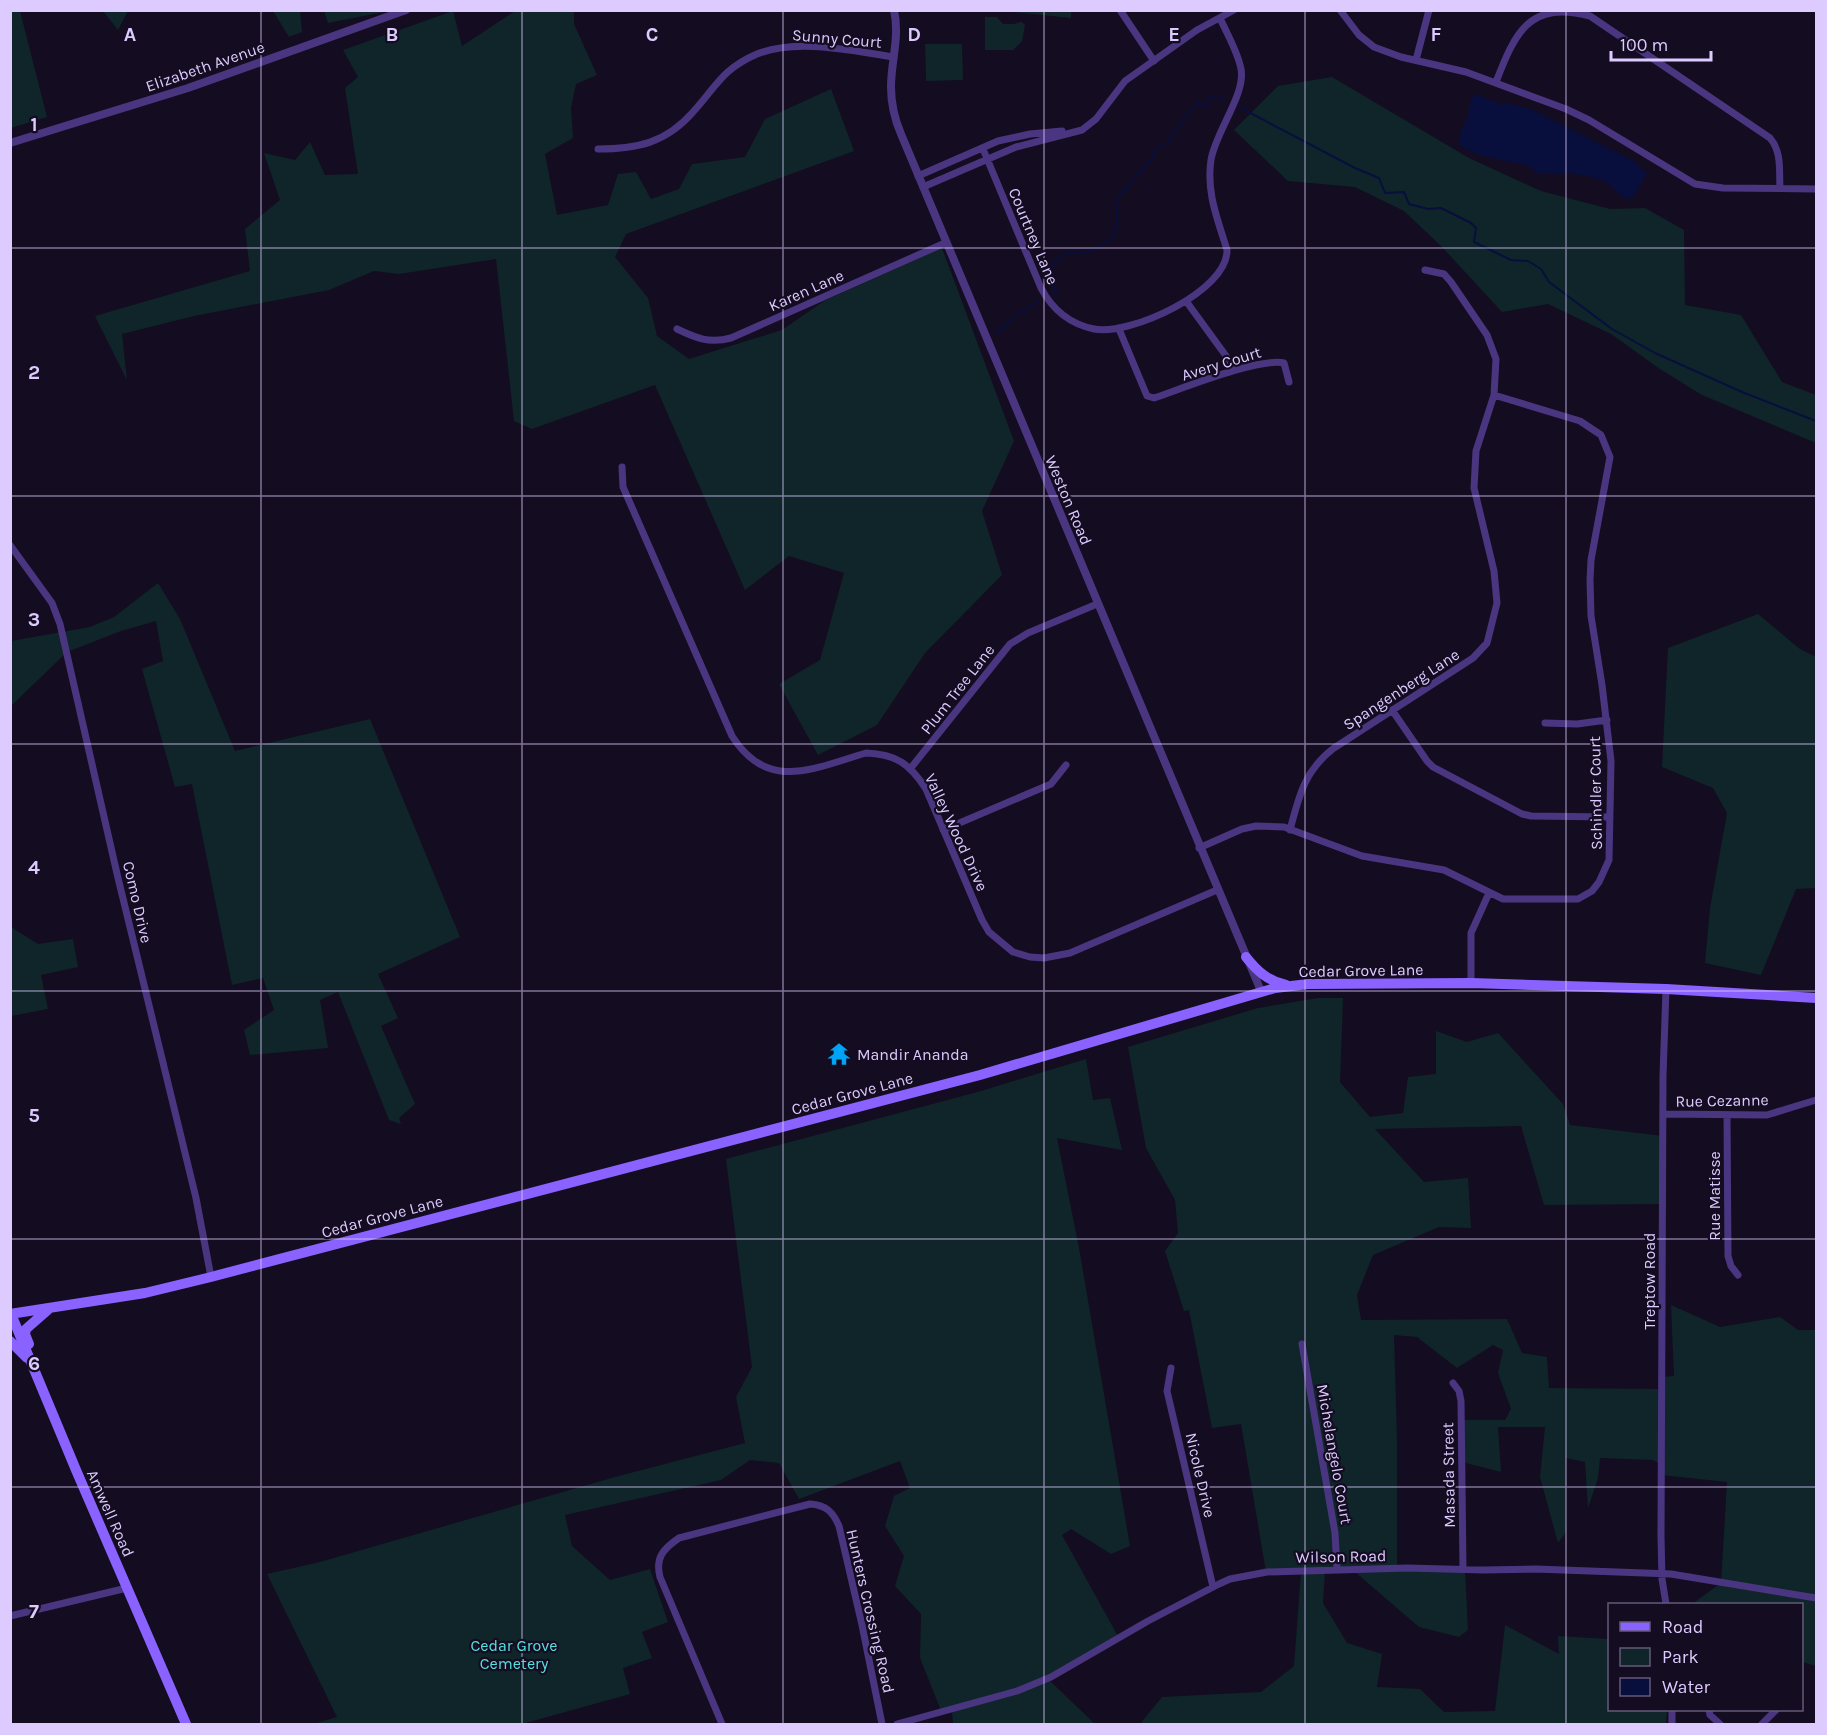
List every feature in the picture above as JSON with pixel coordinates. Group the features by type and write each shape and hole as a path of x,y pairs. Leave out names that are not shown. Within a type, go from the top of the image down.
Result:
{"main road":[{"path":"1246,957 1257,971 1268,978 1279,984 1292,986"},
{"name":"Cedar Grove Lane","path":"11,1314 144,1293 211,1277 980,1074 1261,991 1308,984 1471,983 1666,989 1816,998"},
{"path":"39,1381 41,1373 25,1334 26,1329 50,1308"},
{"name":"Amwell Road","path":"11,1314 186,1725"},
{"path":"10,1341 32,1362"}],"street":[{"name":"Elizabeth Avenue","path":"10,143 188,88 406,10"},
{"name":"Weston Road","path":"894,10 897,38 891,88 901,134 1261,991"},
{"path":"1120,10 1154,61"},
{"path":"922,186 1024,145 1082,130 1096,119 1125,81 1197,30 1234,10"},
{"path":"1340,10 1359,35 1374,47 1466,72 1566,109 1589,120 1695,184 1723,188 1816,189"},
{"path":"1416,60 1428,10"},
{"path":"1496,82 1509,47 1519,32 1531,21 1549,13 1570,11 1590,16 1770,138 1776,145 1779,156 1780,188"},
{"name":"Courtney Lane","path":"983,149 1046,299 1062,315 1094,329 1119,329 1153,318 1186,301 1217,276 1227,258 1227,250 1210,194 1210,173 1214,147 1238,93 1242,70 1220,18"},
{"name":"Sunny Court","path":"598,149 634,148 665,136 694,111 724,75 746,60 765,52 796,46 894,57"},
{"path":"918,176 998,141 1030,134 1082,130"},
{"name":"Karen Lane","path":"676,329 703,341 731,338 945,243"},
{"name":"Spangenberg Lane","path":"1290,830 1304,783 1318,761 1334,748 1473,658 1487,643 1497,603 1494,572 1474,488 1476,451 1494,395 1496,359 1487,334 1444,274 1425,270"},
{"path":"1186,301 1229,360 1233,371"},
{"name":"Avery Court","path":"1119,329 1148,396 1154,398 1233,371 1276,361 1284,363 1289,382"},
{"name":"Schindler Court","path":"1199,848 1242,829 1256,826 1284,827 1362,856 1444,870 1503,899 1578,899 1592,891 1599,882 1609,860 1611,760 1591,616 1590,580 1610,457 1601,435 1580,421 1494,395"},
{"name":"Valley Wood Drive","path":"622,467 623,487 740,750 767,769 781,773 796,773 866,753 877,753 899,759 917,775 926,789 989,932 1013,952 1044,958 1070,953 1217,890"},
{"name":"Como Drive","path":"10,545 52,603 60,624 118,878 196,1198 211,1277"},
{"name":"Plum Tree Lane","path":"910,769 1010,644 1028,633 1097,604"},
{"path":"1392,710 1426,761 1433,767 1522,814 1610,817"},
{"path":"1545,723 1577,724 1606,720"},
{"path":"943,830 1051,784 1066,765"},
{"path":"1471,983 1471,933 1489,893"},
{"name":"Treptow Road","path":"1666,989 1663,1114 1662,1573 1666,1603"},
{"name":"Rue Cezanne","path":"1663,1114 1775,1114 1816,1100"},
{"name":"Rue Matisse","path":"1727,1114 1728,1256 1731,1266 1738,1275"},
{"name":"Michelangelo Court","path":"1302,1344 1335,1533 1337,1569"},
{"name":"Nicole Drive","path":"1171,1368 1167,1391 1213,1587"},
{"name":"Masada Street","path":"1453,1383 1459,1391 1461,1401 1463,1569"},
{"name":"Hunters Crossing Road","path":"722,1725 660,1577 658,1562 666,1547 679,1538 810,1504 826,1508 832,1513 839,1526 882,1725"},
{"name":"Wilson Road","path":"897,1725 1017,1691 1051,1677 1148,1621 1213,1587 1230,1579 1267,1572 1337,1569 1536,1569 1662,1573 1816,1598"},
{"path":"10,1616 127,1588"},
{"path":"1709,1711 1710,1715 1720,1725"},
{"path":"1762,1725 1775,1711"}],"green space":[{"path":"11,10 20,11 47,117 11,128"},
{"path":"103,10 128,11 118,30"},
{"path":"324,10 389,11 328,23"},
{"path":"1071,10 1071,18 1005,11"},
{"path":"273,11 300,11 302,32 289,37"},
{"path":"453,11 462,46 515,11 574,11 574,24 597,75 576,84 571,108 573,138 545,154 557,215 608,205 618,174 636,172 651,199 679,189 692,164 745,157 765,119 831,89 854,151 626,234 615,257 648,298 657,336 689,359 782,330 824,301 942,248 1014,441 982,511 1002,575 925,653 877,725 818,755 779,684 820,660 844,573 789,556 745,590 655,385 532,429 514,421 496,259 399,274 374,271 329,290 194,316 122,334 127,380 95,316 250,271 245,229 280,200 264,153 295,160 310,142 325,175 358,174 345,88 358,77 343,50"},
{"path":"985,17 997,17 1003,24 1022,22 1025,25 1022,41 1013,50 985,50"},
{"path":"925,44 962,44 963,80 926,81"},
{"path":"1332,77 1469,158 1541,191 1610,209 1645,208 1684,230 1685,305 1741,315 1782,382 1816,395 1816,443 1702,395 1611,334 1548,304 1502,312 1442,247 1404,211 1355,187 1288,181 1234,130 1278,86"},
{"path":"158,583 180,619 235,751 370,719 460,937 378,974 398,1018 381,1026 415,1104 399,1118 401,1124 389,1120 338,992 320,1000 328,1048 250,1055 244,1030 274,1010 263,978 232,985 192,784 175,787 142,669 163,661 156,621 121,631 67,652 11,706 11,641 90,627 114,617"},
{"path":"1758,614 1800,649 1816,657 1816,888 1796,889 1761,975 1705,963 1710,908 1727,813 1713,788 1662,767 1668,648"},
{"path":"11,927 38,944 73,939 78,967 41,975 48,1009 11,1016"},
{"path":"1318,998 1343,998 1340,1082 1370,1117 1403,1113 1408,1077 1436,1074 1436,1031 1467,1042 1498,1033 1563,1104 1570,1125 1664,1136 1663,1204 1544,1205 1521,1126 1375,1129 1424,1182 1468,1178 1471,1228 1439,1227 1373,1255 1357,1295 1361,1320 1507,1319 1522,1353 1547,1357 1549,1388 1663,1389 1663,1377 1674,1376 1671,1305 1720,1327 1780,1317 1798,1330 1816,1330 1816,1666 1803,1662 1803,1603 1693,1603 1721,1583 1727,1482 1661,1475 1660,1464 1653,1460 1600,1458 1598,1478 1588,1508 1585,1462 1566,1458 1566,1532 1558,1543 1540,1477 1545,1427 1498,1427 1501,1472 1462,1462 1463,1420 1505,1420 1511,1409 1498,1373 1503,1350 1493,1345 1457,1368 1417,1337 1394,1335 1397,1570 1465,1570 1468,1630 1459,1637 1419,1627 1354,1571 1325,1571 1323,1603 1347,1643 1382,1654 1377,1687 1420,1689 1444,1712 1495,1711 1505,1625 1559,1654 1558,1636 1608,1639 1608,1711 1667,1711 1666,1724 1140,1724 1162,1697 1261,1692 1294,1666 1301,1572 1266,1572 1241,1424 1212,1428 1189,1310 1184,1311 1165,1251 1178,1233 1175,1200 1146,1148 1128,1047 1258,1008"},
{"name":"Cedar Grove Cemetery","path":"1086,1059 1093,1100 1110,1098 1122,1150 1057,1138 1079,1248 1130,1546 1111,1554 1071,1529 1062,1535 1119,1638 1048,1679 1095,1724 953,1724 952,1711 942,1713 920,1658 921,1614 895,1586 904,1556 885,1526 894,1496 910,1488 900,1461 799,1499 779,1463 750,1460 721,1480 565,1515 572,1546 610,1580 650,1569 668,1622 642,1632 652,1658 623,1668 630,1694 522,1724 314,1724 337,1717 267,1574 320,1562 615,1477 745,1443 736,1397 752,1367 726,1159 981,1091"}],"water":[{"path":"1475,94 1503,105 1508,103 1533,110 1632,160 1647,173 1632,199 1619,195 1612,187 1597,178 1572,174 1538,174 1529,166 1478,155 1459,145 1459,137 1469,113 1469,103"}],"waterway":[{"path":"1053,294 1056,293 1052,265 1064,254 1092,251 1113,238 1116,229 1117,198 1152,159 1154,151 1170,141 1170,137 1197,103 1205,107 1211,97 1216,95 1225,100"},
{"path":"1239,107 1355,168 1379,178 1385,193 1404,192 1409,204 1428,209 1441,208 1471,223 1476,228 1474,242 1511,260 1528,261 1541,269 1549,282 1612,329 1655,353 1742,392 1816,421"},
{"path":"997,333 1016,315 1039,301"}],"place":[{"name":"Mandir Ananda","path":"839,1054"}]}
